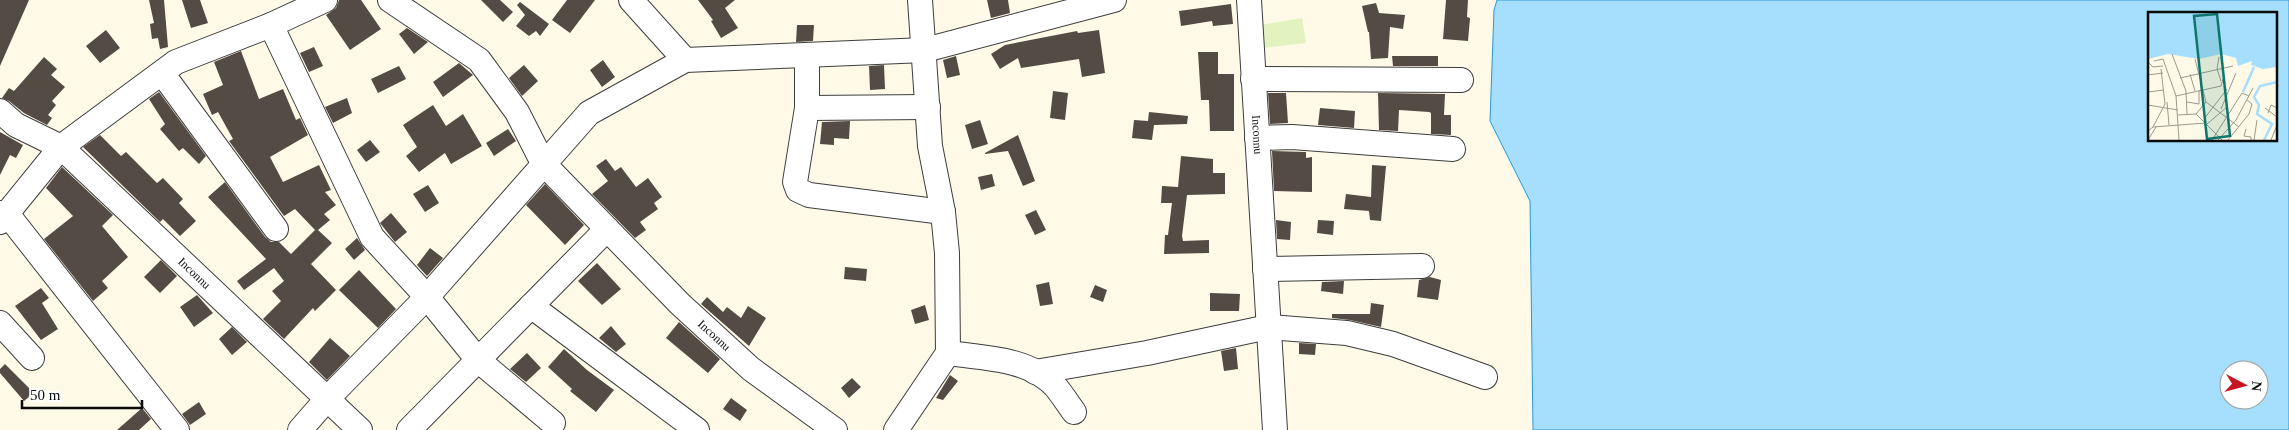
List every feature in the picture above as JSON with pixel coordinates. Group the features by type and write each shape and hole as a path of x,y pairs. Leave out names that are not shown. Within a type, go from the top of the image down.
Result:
{"street":[{"path":"177,430 3,216 61,147 176,62 271,25 300,6 325,0"},
{"name":"Inconnu","path":"390,0 480,60 516,112 543,163 606,229 680,304 751,369 835,430"},
{"path":"631,0 685,60"},
{"path":"896,430 948,353 947,253 943,212 930,146 920,0"},
{"path":"300,430 327,399 427,297 589,113 685,60 924,50 1114,0"},
{"name":"Inconnu","path":"1249,0 1274,430"},
{"path":"271,25 372,237 427,297 478,360 553,423"},
{"path":"807,55 807,108 795,182 798,190 809,195 943,212"},
{"path":"162,73 276,230"},
{"path":"1253,79 1461,80"},
{"path":"807,108 928,107"},
{"name":"Inconnu","path":"0,111 16,126 61,147 360,430"},
{"path":"1257,138 1292,137 1453,150"},
{"path":"409,430 606,229"},
{"path":"1265,269 1422,266"},
{"path":"531,306 698,430"},
{"path":"0,323 32,358"},
{"path":"1035,372 1147,352 1268,327 1347,333 1393,344 1485,377"},
{"path":"948,353 1016,363 1035,372 1054,386 1074,412"}],"green space":[{"path":"1302,18 1306,43 1256,49 1254,26"}],"water":[{"path":"1497,0 2289,0 2289,430 1533,430 1530,201 1490,121 1494,10"}],"building":[{"path":"0,0 29,0 0,66"},
{"path":"149,0 164,0 168,47 160,49 158,38 152,39 150,24 154,23"},
{"path":"182,0 200,0 208,23 191,28"},
{"path":"339,0 361,0 381,29 350,50 326,15 336,8"},
{"path":"481,0 500,0 513,12 503,22"},
{"path":"567,0 595,0 570,33 552,20"},
{"path":"698,0 735,0 725,8 738,28 721,38 711,21 713,20"},
{"path":"987,0 1008,0 1010,13 991,18"},
{"path":"1446,0 1468,0 1467,17 1470,18 1468,41 1443,39"},
{"path":"520,2 549,24 540,36 536,31 529,36 516,26 525,15 517,5"},
{"path":"1376,3 1379,13 1405,15 1403,29 1390,27 1388,58 1371,59 1369,32 1362,6"},
{"path":"1231,4 1233,24 1213,26 1212,21 1181,26 1179,11"},
{"path":"797,25 814,25 813,41 796,42"},
{"path":"407,28 428,42 414,54 399,34"},
{"path":"106,30 120,48 100,63 86,46"},
{"path":"1099,30 1105,73 1082,77 1079,59 1021,68 1018,58 1000,69 991,54 1005,45 1077,31 1078,33"},
{"path":"314,47 323,66 309,72 300,53"},
{"path":"241,51 259,99 283,89 296,120 300,118 308,135 270,157 283,182 319,165 331,190 325,192 336,205 324,214 330,220 318,230 332,243 311,264 336,290 315,311 313,308 284,339 263,319 281,301 272,291 284,281 274,268 244,290 237,281 266,259 208,197 225,182 265,237 271,242 279,242 291,254 315,230 295,209 284,216 229,141 233,139 218,112 212,115 203,94 223,85 214,62"},
{"path":"1198,52 1218,52 1218,74 1234,74 1234,131 1210,131 1209,100 1201,100"},
{"path":"956,56 960,75 947,78 943,60"},
{"path":"1392,56 1438,56 1438,66 1393,66"},
{"path":"44,57 57,69 51,75 65,87 52,101 56,105 48,115 52,118 47,125 24,113 2,98 9,88 14,91"},
{"path":"603,60 615,77 602,87 590,70"},
{"path":"459,63 473,75 443,97 433,82"},
{"path":"524,65 538,81 522,96 509,78"},
{"path":"884,65 885,89 870,90 869,66"},
{"path":"399,66 406,79 378,93 371,79"},
{"path":"1053,91 1068,93 1065,120 1050,118"},
{"path":"159,92 206,156 199,164 183,148 179,151 160,129 165,124 149,99"},
{"path":"1268,93 1286,93 1288,123 1270,124"},
{"path":"1378,93 1445,94 1444,115 1451,115 1451,135 1431,134 1431,113 1429,112 1399,110 1398,131 1379,130"},
{"path":"347,98 352,113 333,123 325,107"},
{"path":"433,105 446,126 463,114 482,146 451,164 445,153 419,172 406,156 417,147 403,125"},
{"path":"1320,108 1355,111 1354,128 1318,125"},
{"path":"1149,112 1188,116 1187,124 1154,125 1152,140 1132,138 1134,120 1148,121"},
{"path":"980,120 988,144 972,149 965,125"},
{"path":"850,121 849,139 834,138 834,145 820,144 822,122"},
{"path":"508,129 516,141 494,156 486,143"},
{"path":"0,132 23,145 16,158 10,155 0,175"},
{"path":"100,135 121,156 126,152 157,183 163,178 183,199 179,203 196,221 180,236 163,219 160,222 83,147"},
{"path":"1018,135 1035,181 1023,186 1008,151 985,154"},
{"path":"370,140 380,152 366,162 357,150"},
{"path":"1272,151 1306,152 1306,158 1312,157 1312,192 1274,191"},
{"path":"1181,156 1213,159 1213,173 1225,173 1225,194 1187,195 1183,241 1209,240 1209,253 1164,254 1165,235 1168,235 1172,203 1161,203 1162,186 1178,187"},
{"path":"606,159 615,171 621,167 636,187 648,178 662,197 654,203 658,209 640,222 646,230 635,238 592,194 608,181 596,166"},
{"path":"1372,165 1386,166 1381,221 1370,220 1369,211 1344,209 1346,194 1371,197"},
{"path":"62,167 113,215 102,226 128,257 102,281 108,288 93,301 44,239 73,216 46,188"},
{"path":"992,174 995,186 981,190 978,177"},
{"path":"545,184 584,225 565,245 526,205"},
{"path":"428,185 439,203 425,212 413,194"},
{"path":"1036,210 1046,230 1035,235 1025,215"},
{"path":"391,213 407,232 395,242 380,223"},
{"path":"1276,220 1291,222 1290,240 1277,239"},
{"path":"1318,220 1334,221 1333,235 1317,233"},
{"path":"357,238 365,250 354,260 345,249"},
{"path":"430,248 443,258 427,276 417,265"},
{"path":"161,260 177,276 160,293 144,277"},
{"path":"597,263 621,289 602,305 578,281"},
{"path":"845,267 867,269 866,281 844,279"},
{"path":"359,270 396,309 378,328 339,290"},
{"path":"1430,277 1441,280 1438,300 1417,297 1419,280"},
{"path":"1344,281 1343,294 1321,291 1322,282"},
{"path":"1049,282 1053,304 1040,306 1036,285"},
{"path":"1095,285 1107,290 1103,302 1090,297"},
{"path":"41,288 49,298 42,303 58,329 41,340 15,306"},
{"path":"1210,293 1240,294 1239,311 1210,311"},
{"path":"197,295 213,313 194,327 180,307"},
{"path":"707,297 723,312 727,307 741,318 748,306 766,318 749,346 701,304"},
{"path":"1371,303 1384,305 1381,327 1332,318 1332,314 1370,314"},
{"path":"925,305 929,320 915,324 911,310"},
{"path":"679,322 720,359 708,373 666,338"},
{"path":"611,326 626,344 616,352 599,338"},
{"path":"232,327 247,342 232,355 219,339"},
{"path":"330,338 350,356 327,380 309,362"},
{"path":"1299,343 1316,344 1315,355 1299,354"},
{"path":"1236,348 1238,369 1224,371 1221,351"},
{"path":"564,349 587,370 614,390 596,412 570,391 572,389 548,367"},
{"path":"527,353 541,368 526,382 510,369"},
{"path":"5,364 34,393 24,401 0,373 0,369"},
{"path":"950,375 958,381 943,400 936,398"},
{"path":"852,378 861,387 849,398 841,388"},
{"path":"731,398 747,410 740,421 723,409"},
{"path":"199,402 206,414 190,425 182,414"},
{"path":"142,408 151,419 139,430 117,430"}]}
